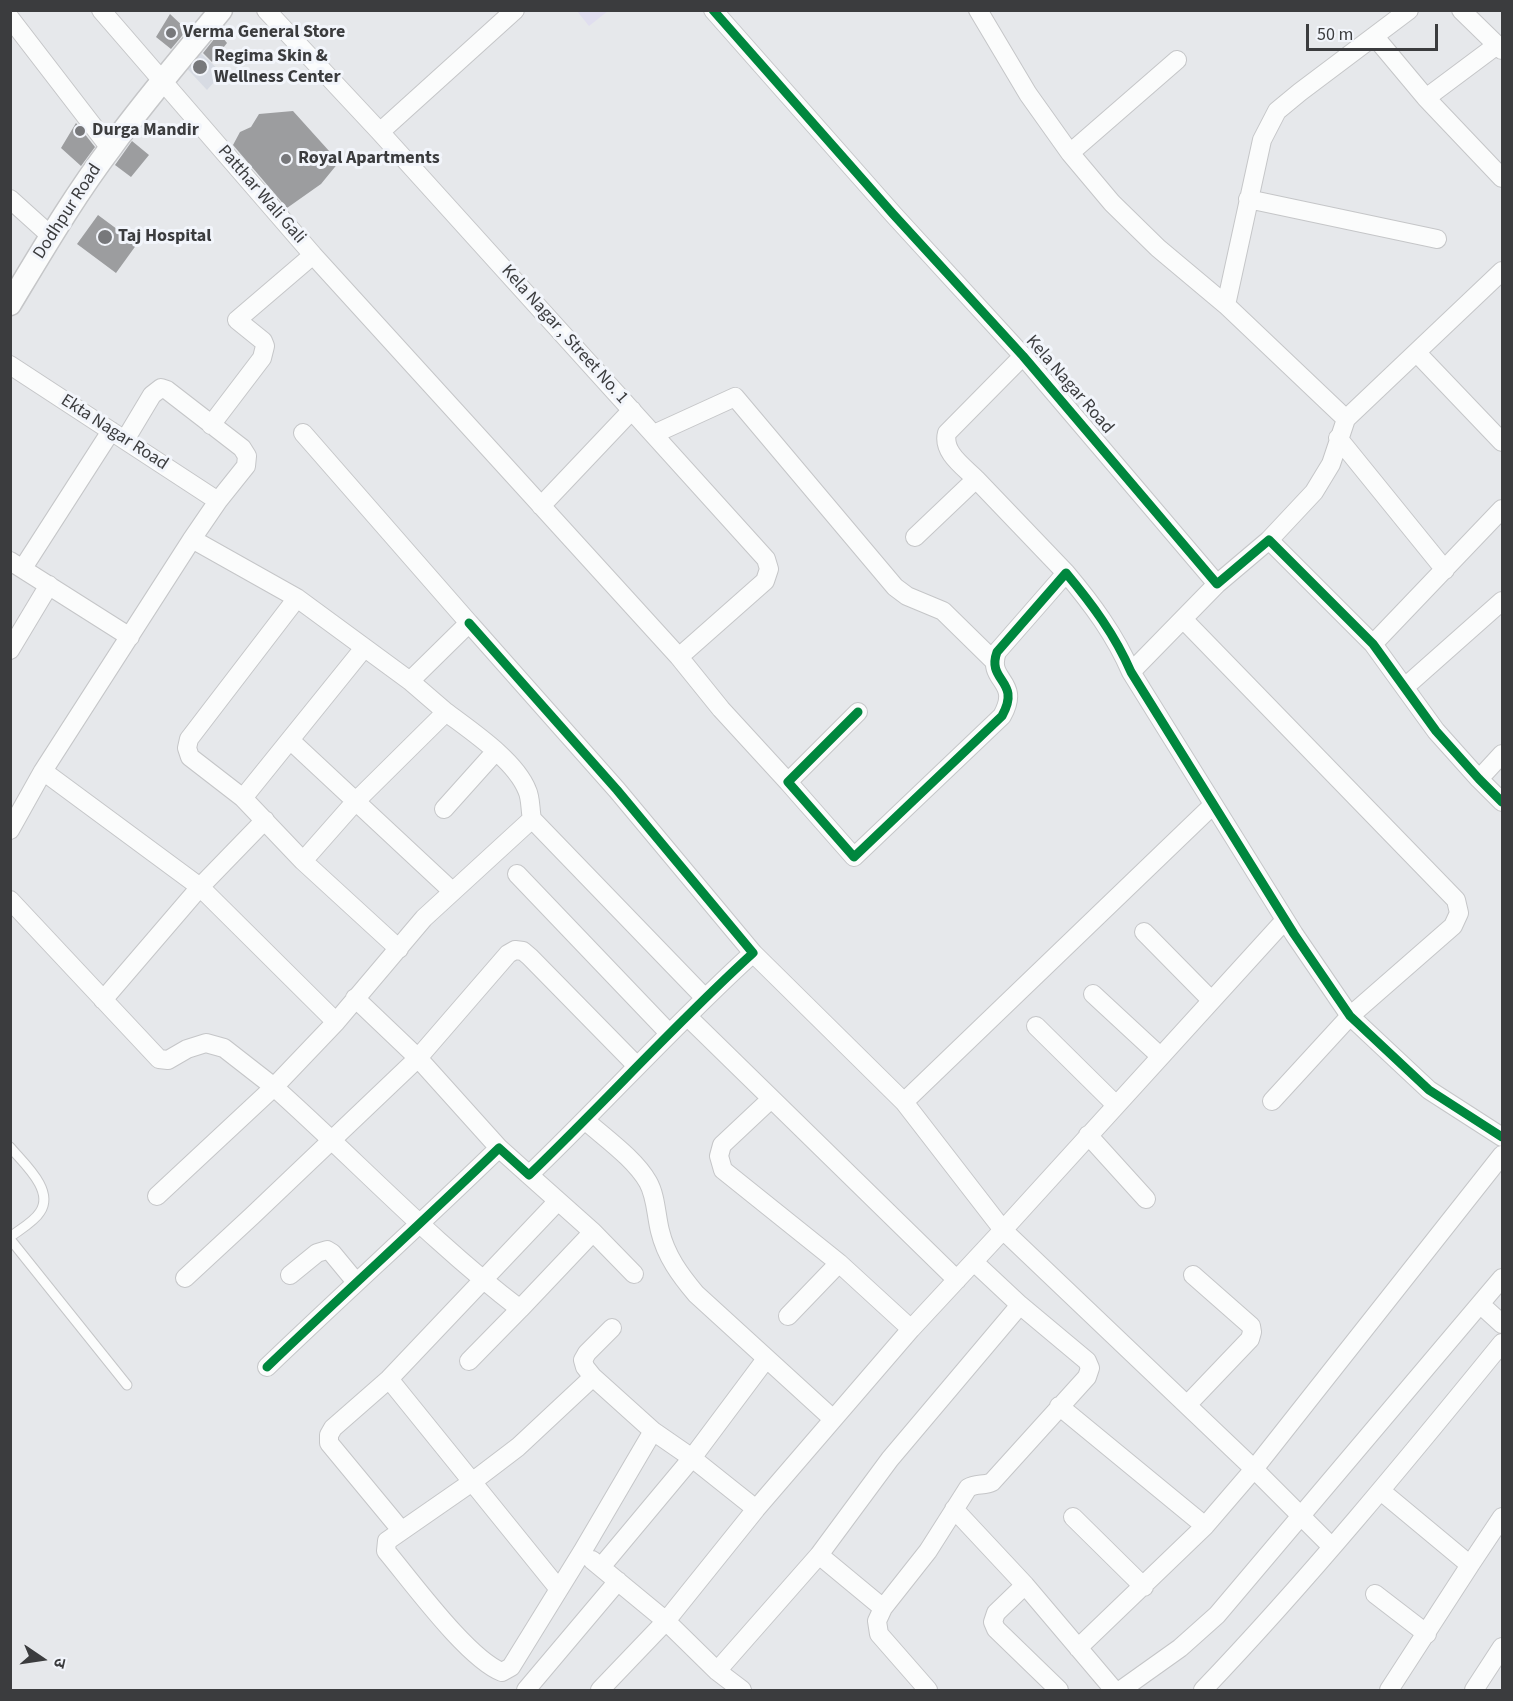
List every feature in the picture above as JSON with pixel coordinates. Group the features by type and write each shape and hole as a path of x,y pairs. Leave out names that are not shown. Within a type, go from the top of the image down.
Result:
{"street":[{"name":"Patthar Wali Gali","path":"101,10 313,255 679,657 721,709 854,857 1002,717 1008,705 1009,693 994,669 994,661"},
{"name":"Dodhpur Road","path":"10,304 51,236 110,148 162,81 222,10"},
{"name":"Kela Nagar , Street No. 1","path":"266,10 380,132 766,559 769,569 765,581 679,657"},
{"path":"380,132 515,10"},
{"name":"Kela Nagar Road","path":"713,10 892,214 1023,356 1217,584"},
{"path":"978,10 1028,94 1070,153 1112,203 1158,248 1226,304 1346,418"},
{"path":"1226,304 1262,140 1277,111 1409,10"},
{"path":"1426,98 1500,47 1461,10"},
{"path":"10,18 110,148"},
{"path":"1375,37 1426,98 1503,178"},
{"path":"1070,153 1178,60"},
{"path":"10,199 51,236"},
{"path":"1248,199 1437,239"},
{"path":"211,425 265,352 263,341 237,320 313,255"},
{"path":"1131,672 1217,584 1269,540 1314,492 1331,464 1346,418 1375,389 1417,354 1503,271"},
{"path":"1417,354 1503,442"},
{"path":"1023,356 947,433 945,441 947,449 1066,573 1099,615 1121,649 1131,672 1285,920 1350,1016 1429,1090 1503,1137"},
{"name":"Ekta Nagar Road","path":"10,365 218,501"},
{"path":"10,830 43,771 130,637 192,539 246,466 247,456 242,448 167,390 161,388 152,394 118,435 16,565 130,637"},
{"path":"654,434 735,397 895,587 907,596 943,611 994,661 997,652 1066,573"},
{"path":"541,506 632,410"},
{"path":"303,433 617,790 753,953 904,1102 1003,1230 1254,1469 1332,1547"},
{"path":"1338,438 1444,570"},
{"path":"915,537 976,479"},
{"path":"1373,644 1503,508"},
{"path":"192,539 297,598 410,681 496,751 516,773 528,791 532,819 704,997"},
{"path":"1269,540 1373,644 1437,731 1479,779 1503,802"},
{"path":"10,650 49,585"},
{"path":"297,598 189,739 187,748 190,757 243,798 303,861 399,949"},
{"path":"1405,687 1503,601"},
{"path":"1183,619 1456,900 1459,913 1453,926 1350,1016 1272,1101"},
{"path":"410,681 469,623"},
{"path":"243,798 364,648"},
{"path":"303,861 355,802 446,711"},
{"path":"788,782 858,712"},
{"path":"290,740 452,891"},
{"path":"444,809 496,751"},
{"path":"1479,779 1503,754"},
{"path":"43,771 200,887 336,1022"},
{"path":"904,1102 1214,806"},
{"path":"157,1196 274,1087 336,1022 424,918 532,819"},
{"path":"103,1000 200,887 265,820"},
{"path":"517,874 668,1032"},
{"path":"10,900 159,1059 168,1060 187,1049 206,1042 224,1048 274,1087 333,1140 420,1225 481,1280 520,1309"},
{"path":"600,1690 666,1621 756,1509 911,1329 1285,920"},
{"path":"1144,932 1212,1000"},
{"path":"185,1278 418,1058 508,954 516,950 523,951 530,957 637,1066"},
{"path":"529,1175 586,1121 668,1032 753,953"},
{"path":"1093,994 1160,1056"},
{"path":"355,998 418,1058 499,1148 593,1232 634,1274"},
{"path":"687,1016 957,1280"},
{"path":"1036,1026 1116,1105"},
{"path":"771,1099 722,1145 719,1156 723,1170 839,1263 911,1329"},
{"path":"586,1121 638,1168 649,1183 660,1232 669,1256 678,1272 696,1294 832,1419"},
{"path":"1088,1135 1146,1199"},
{"path":"267,1367 499,1148"},
{"path":"1078,1648 1205,1526 1254,1469 1503,1155"},
{"path":"401,1530 329,1443 329,1435 333,1428 389,1379 557,1202"},
{"path":"469,1361 593,1232"},
{"path":"290,1275 317,1253 327,1250 356,1282"},
{"path":"928,1690 879,1634 877,1621 883,1608 928,1551 968,1488 992,1482 1087,1377 1090,1368 1087,1361 1020,1305 974,1262"},
{"path":"788,1316 839,1263"},
{"path":"1186,1405 1250,1339 1252,1332 1251,1326 1193,1275"},
{"path":"1120,1690 1180,1648 1217,1615 1503,1278"},
{"path":"1480,1304 1503,1324"},
{"path":"717,1671 819,1555 890,1459 1020,1305"},
{"path":"612,1328 587,1353 583,1360 585,1367 653,1431 692,1458 756,1509"},
{"path":"1203,1690 1256,1634 1381,1491 1503,1343"},
{"path":"601,1568 692,1458 766,1359"},
{"path":"593,1377 518,1447 387,1541 386,1551 448,1626 491,1668 502,1672 511,1667 653,1431"},
{"path":"389,1379 558,1588"},
{"path":"1059,1406 1205,1526"},
{"path":"1381,1491 1470,1565"},
{"path":"954,1509 1025,1585 1114,1690"},
{"path":"1073,1516 1144,1587"},
{"path":"1389,1690 1503,1517"},
{"path":"582,1552 666,1621 717,1671 742,1690"},
{"path":"819,1555 883,1608"},
{"path":"526,1690 618,1581"},
{"path":"1025,1585 996,1613 993,1622 996,1629 1059,1690"},
{"path":"1375,1594 1427,1634"},
{"path":"1474,1690 1503,1647"}],"lane":[{"path":"10,1147 41,1185 45,1198 40,1212 10,1238 127,1385"}],"shaded area":[{"path":"577,11 608,11 589,26"},
{"name":"Regima Skin & Wellness Center","path":"192,45 222,73 207,90 179,60"}],"building":[{"name":"Verma General Store","path":"170,14 187,30 171,49 156,37"},
{"path":"219,33 227,43 212,62 203,53"},
{"name":"Royal Apartments","path":"293,111 339,162 321,184 287,208 233,145 240,132 251,127 259,114"},
{"name":"Durga Mandir","path":"76,123 95,147 81,166 61,148"},
{"path":"132,141 149,155 131,177 115,165"},
{"path":"98,215 137,244 116,273 77,244"}],"cycle path":[{"path":"713,10 893,214 1023,356 1217,584 1269,540 1373,644 1436,731 1502,802"},
{"path":"858,712 788,782 854,857 1002,716 1008,695 996,670 997,652 1066,573 1094,608 1125,658 1131,672 1294,934 1350,1016 1429,1090 1502,1137"},
{"path":"267,1367 499,1148 529,1175 753,953 617,790 469,623"}],"place":[{"name":"Verma General Store","path":"171,33"},
{"name":"Regima Skin & Wellness Center","path":"200,67"},
{"name":"Durga Mandir","path":"80,131"},
{"name":"Royal Apartments","path":"286,159"},
{"name":"Taj Hospital","path":"105,237"}]}
